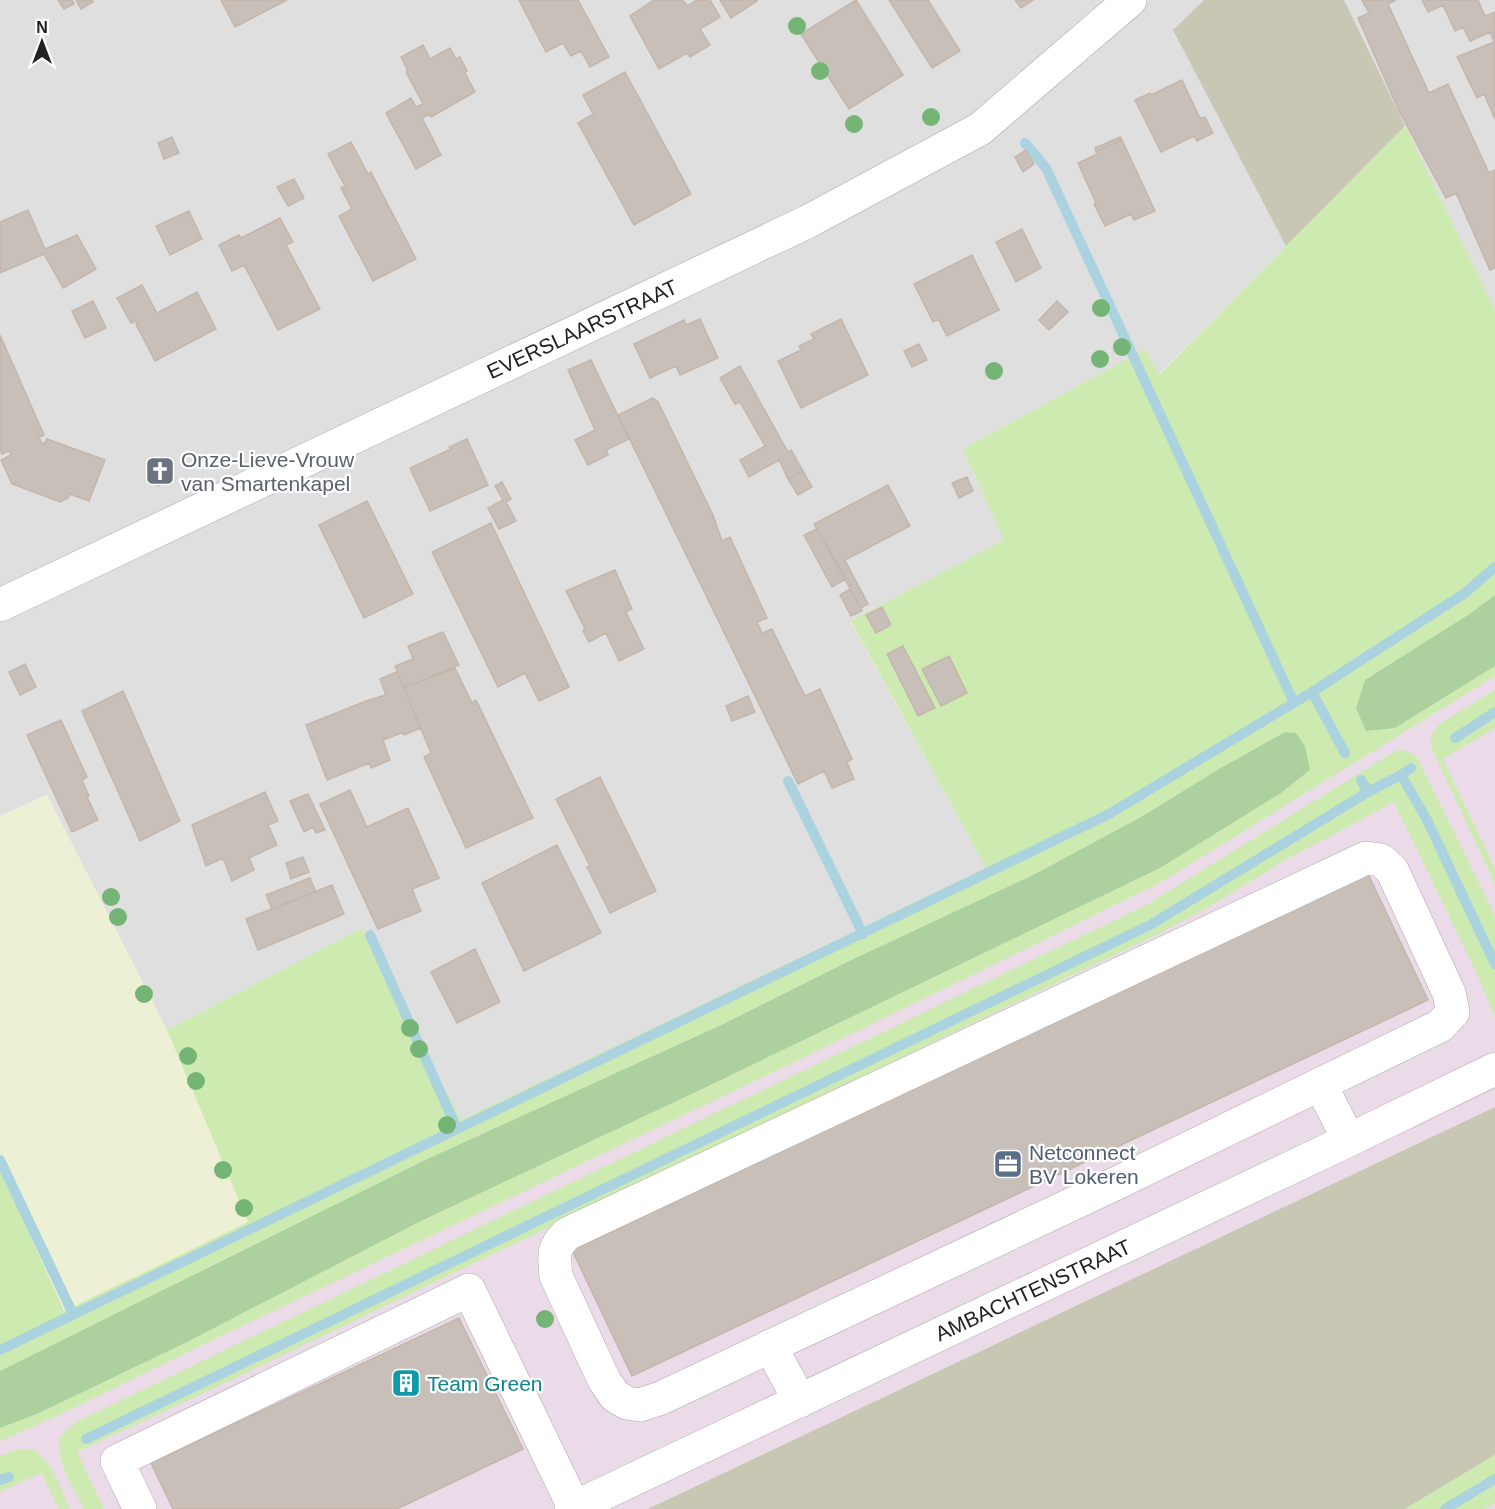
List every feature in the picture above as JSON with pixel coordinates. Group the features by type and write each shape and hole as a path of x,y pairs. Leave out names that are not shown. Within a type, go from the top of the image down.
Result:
{"street":[{"name":"EVERSLAARSTRAAT","path":"0,604 807,222 980,129 1130,0"},
{"path":"1366,858 1381,860 1392,870 1400,885 1449,993 1453,1012 1440,1026 1320,1084 1119,1182 661,1398 640,1405 627,1403 615,1396 604,1380 556,1276 557,1245 567,1234 1346,867 1366,858"},
{"name":"AMBACHTENSTRAAT","path":"572,1508 1350,1140 1495,1069"},
{"path":"1320,1084 1350,1140"},
{"path":"140,1509 117,1461 469,1290 572,1508"},
{"path":"770,1346 800,1401"}],"shaded area":[{"path":"0,0 1495,0 1495,310 1405,127 1158,375 1145,349 963,449 1004,540 851,622 986,868 461,1121 362,928 167,1030 47,795 0,816"},
{"path":"1204,0 1344,0 1405,126 1286,246 1173,30"},
{"path":"1495,557 1495,1509 0,1509 0,1343 986,868"},
{"path":"47,795 167,1030 248,1222 64,1312 0,1169 0,816"},
{"path":"1495,1107 1495,1455 1405,1509 648,1509"}],"green space":[{"path":"1405,126 1495,310 1495,595 1468,615 1395,728 1495,666 1495,676 1158,884 811,1054 55,1417 0,1441 0,1428 37,1414 185,1343 421,1221 698,1091 1160,868 1281,793 1310,771 1285,732 1141,817 1035,874 847,962 719,1026 423,1161 0,1371 0,1169 64,1311 248,1222 167,1030 362,928 461,1120 986,868 851,621 1004,540 963,449 1145,349 1159,375"},
{"path":"1495,595 1495,666 1395,728 1366,731 1356,708 1365,680 1468,615"},
{"path":"1495,690 1495,728 1443,759 1495,869 1495,884 1431,747 1431,736 1439,724"},
{"path":"1285,732 1296,733 1305,746 1310,770 1281,793 1160,868 698,1091 421,1221 185,1343 37,1414 0,1428 0,1371 423,1161 719,1026 847,962 1035,874 1141,817"},
{"path":"1397,750 1407,751 1417,757 1495,916 1495,1017 1476,972 1394,802 1287,859 1209,907 1162,932 77,1452 104,1509 84,1509 66,1474 59,1447 63,1434 76,1422 1146,905"},
{"path":"33,1449 51,1468 70,1509 59,1509 41,1473 0,1492 0,1456 16,1450"},
{"path":"1495,1455 1495,1503 1485,1509 1405,1509"}],"building":[{"path":"58,0 72,0 74,4 64,9"},
{"path":"76,0 92,0 93,2 81,9"},
{"path":"221,0 287,0 235,27"},
{"path":"519,0 578,0 609,57 590,67 581,51 571,56 563,43 546,52"},
{"path":"654,0 683,0 687,6 697,0 710,0 720,17 700,29 710,45 690,57 687,53 659,69 630,16"},
{"path":"720,0 757,0 757,1 731,18"},
{"path":"856,0 903,75 849,109 801,34"},
{"path":"889,0 928,0 960,51 932,68"},
{"path":"1015,0 1033,0 1021,8"},
{"path":"1362,0 1396,0 1388,4 1429,93 1448,84 1489,173 1495,170 1495,268 1490,270 1456,193 1446,198 1398,109 1358,18 1369,13"},
{"path":"1422,0 1478,0 1485,16 1495,12 1495,119 1484,94 1477,98 1457,57 1494,42 1490,32 1470,41 1463,27 1455,31 1443,5 1428,12"},
{"path":"423,45 430,59 450,48 456,59 460,57 475,92 431,117 429,114 422,118 441,155 416,169 386,113 411,98 416,107 423,104 406,72 408,71 401,57"},
{"path":"625,72 691,194 634,225 578,123 593,114 583,95"},
{"path":"1182,80 1200,118 1205,117 1213,133 1197,141 1194,136 1161,152 1135,100"},
{"path":"172,137 179,153 164,159 158,143"},
{"path":"1120,137 1122,140 1096,152 1095,148"},
{"path":"1122,140 1155,211 1134,220 1131,214 1105,226 1078,163"},
{"path":"351,142 368,174 371,172 416,259 373,281 339,216 352,209 341,188 345,186 328,154"},
{"path":"1026,150 1034,164 1023,172 1015,157"},
{"path":"294,179 304,198 288,206 277,187"},
{"path":"28,210 45,249 77,235 96,269 63,288 44,254 0,273 0,222"},
{"path":"189,211 202,239 170,255 156,226"},
{"path":"280,218 293,242 286,245 320,309 278,330 244,265 232,271 219,245 239,235 241,238"},
{"path":"1022,229 1041,268 1016,282 996,242"},
{"path":"972,255 999,310 947,336 938,319 933,322 914,284"},
{"path":"142,285 157,313 197,292 216,329 155,361 136,324 138,323 136,321 131,323 117,298"},
{"path":"93,301 106,328 85,338 72,311"},
{"path":"1057,301 1068,312 1049,330 1039,320"},
{"path":"700,319 718,358 680,375 676,366 650,378 634,344 684,320 686,325"},
{"path":"841,319 868,375 801,408 778,361 801,350 799,346 814,339 811,334"},
{"path":"0,335 44,435 39,437 41,442 45,444 47,439 105,460 89,501 70,494 68,498 60,502 12,484 1,460 11,455 9,451 2,454 0,449"},
{"path":"919,344 927,360 912,367 904,351"},
{"path":"591,360 629,439 606,450 608,455 588,465 575,440 595,430 568,370"},
{"path":"740,366 788,452 791,450 803,471 788,479 779,460 749,477 740,460 765,446 740,402 735,404 720,378"},
{"path":"653,398 658,402 713,515 722,541 730,537 767,618 757,622 762,633 772,629 805,696 820,689 852,759 847,762 854,779 832,788 824,771 798,784 618,415"},
{"path":"467,439 488,485 430,511 410,468"},
{"name":"Onze-Lieve-Vrouw van Smartenkapel","path":"162,457 173,479 158,486 147,464"},
{"path":"803,471 812,487 798,495 788,479"},
{"path":"967,477 973,491 959,498 952,483"},
{"path":"502,482 511,499 506,502 516,521 499,529 488,508 503,500 495,486"},
{"path":"888,485 910,526 845,560 868,604 861,608 814,524"},
{"path":"367,501 413,594 364,618 319,525"},
{"path":"491,523 569,687 539,701 525,673 498,687 432,552"},
{"path":"817,529 846,579 832,587 804,535"},
{"path":"615,570 632,609 626,612 644,649 619,661 606,633 589,642 566,591"},
{"path":"850,589 862,611 851,616 840,595"},
{"path":"882,607 891,625 876,633 866,615"},
{"path":"443,632 459,665 404,688 395,666 413,659 408,646"},
{"path":"903,646 935,708 918,716 887,654"},
{"path":"949,656 967,693 941,706 922,669"},
{"path":"25,664 36,687 20,695 9,672"},
{"path":"455,668 472,703 476,700 533,818 466,848 424,757 431,753 404,688"},
{"path":"397,672 421,728 383,740 390,760 371,768 369,763 327,780 306,725 386,695 380,679"},
{"path":"123,691 180,821 140,841 82,711"},
{"path":"748,696 755,712 732,721 726,706"},
{"path":"61,720 87,777 82,780 98,820 72,832 27,735"},
{"path":"600,777 656,891 610,913 587,867 590,866 556,799"},
{"path":"350,790 367,827 408,808 439,878 412,889 421,911 378,929 320,804"},
{"path":"265,792 278,821 268,825 277,845 249,858 254,870 232,881 223,858 206,866 192,825"},
{"path":"308,794 325,830 316,833 313,827 304,832 290,801"},
{"path":"557,845 601,933 524,971 482,883"},
{"path":"303,857 309,872 291,879 286,863"},
{"path":"1368,874 1428,1000 632,1376 572,1250"},
{"path":"310,878 316,892 272,909 266,895"},
{"path":"332,885 344,914 258,950 246,919"},
{"path":"475,949 500,1002 457,1023 431,972"},
{"name":"Team Green","path":"459,1318 523,1449 397,1509 173,1509 151,1463"}],"waterway":[{"path":"1025,143 1046,168 1294,703"},
{"path":"0,1350 1109,814 1312,692 1465,593 1495,567"},
{"path":"1312,692 1345,753"},
{"path":"1455,738 1495,712"},
{"path":"1368,792 1411,768"},
{"path":"1401,775 1426,818 1495,964"},
{"path":"86,1439 1150,925 1368,792 1361,780"},
{"path":"788,781 863,934"},
{"path":"370,935 457,1129"},
{"path":"0,1160 73,1314"},
{"path":"0,1480 9,1477"},
{"path":"1445,1509 1495,1479"}],"place":[{"name":"Onze-Lieve-Vrouw van Smartenkapel","path":"160,471"},
{"name":"Netconnect BV Lokeren","path":"1008,1164"},
{"name":"Team Green","path":"406,1383"}]}
